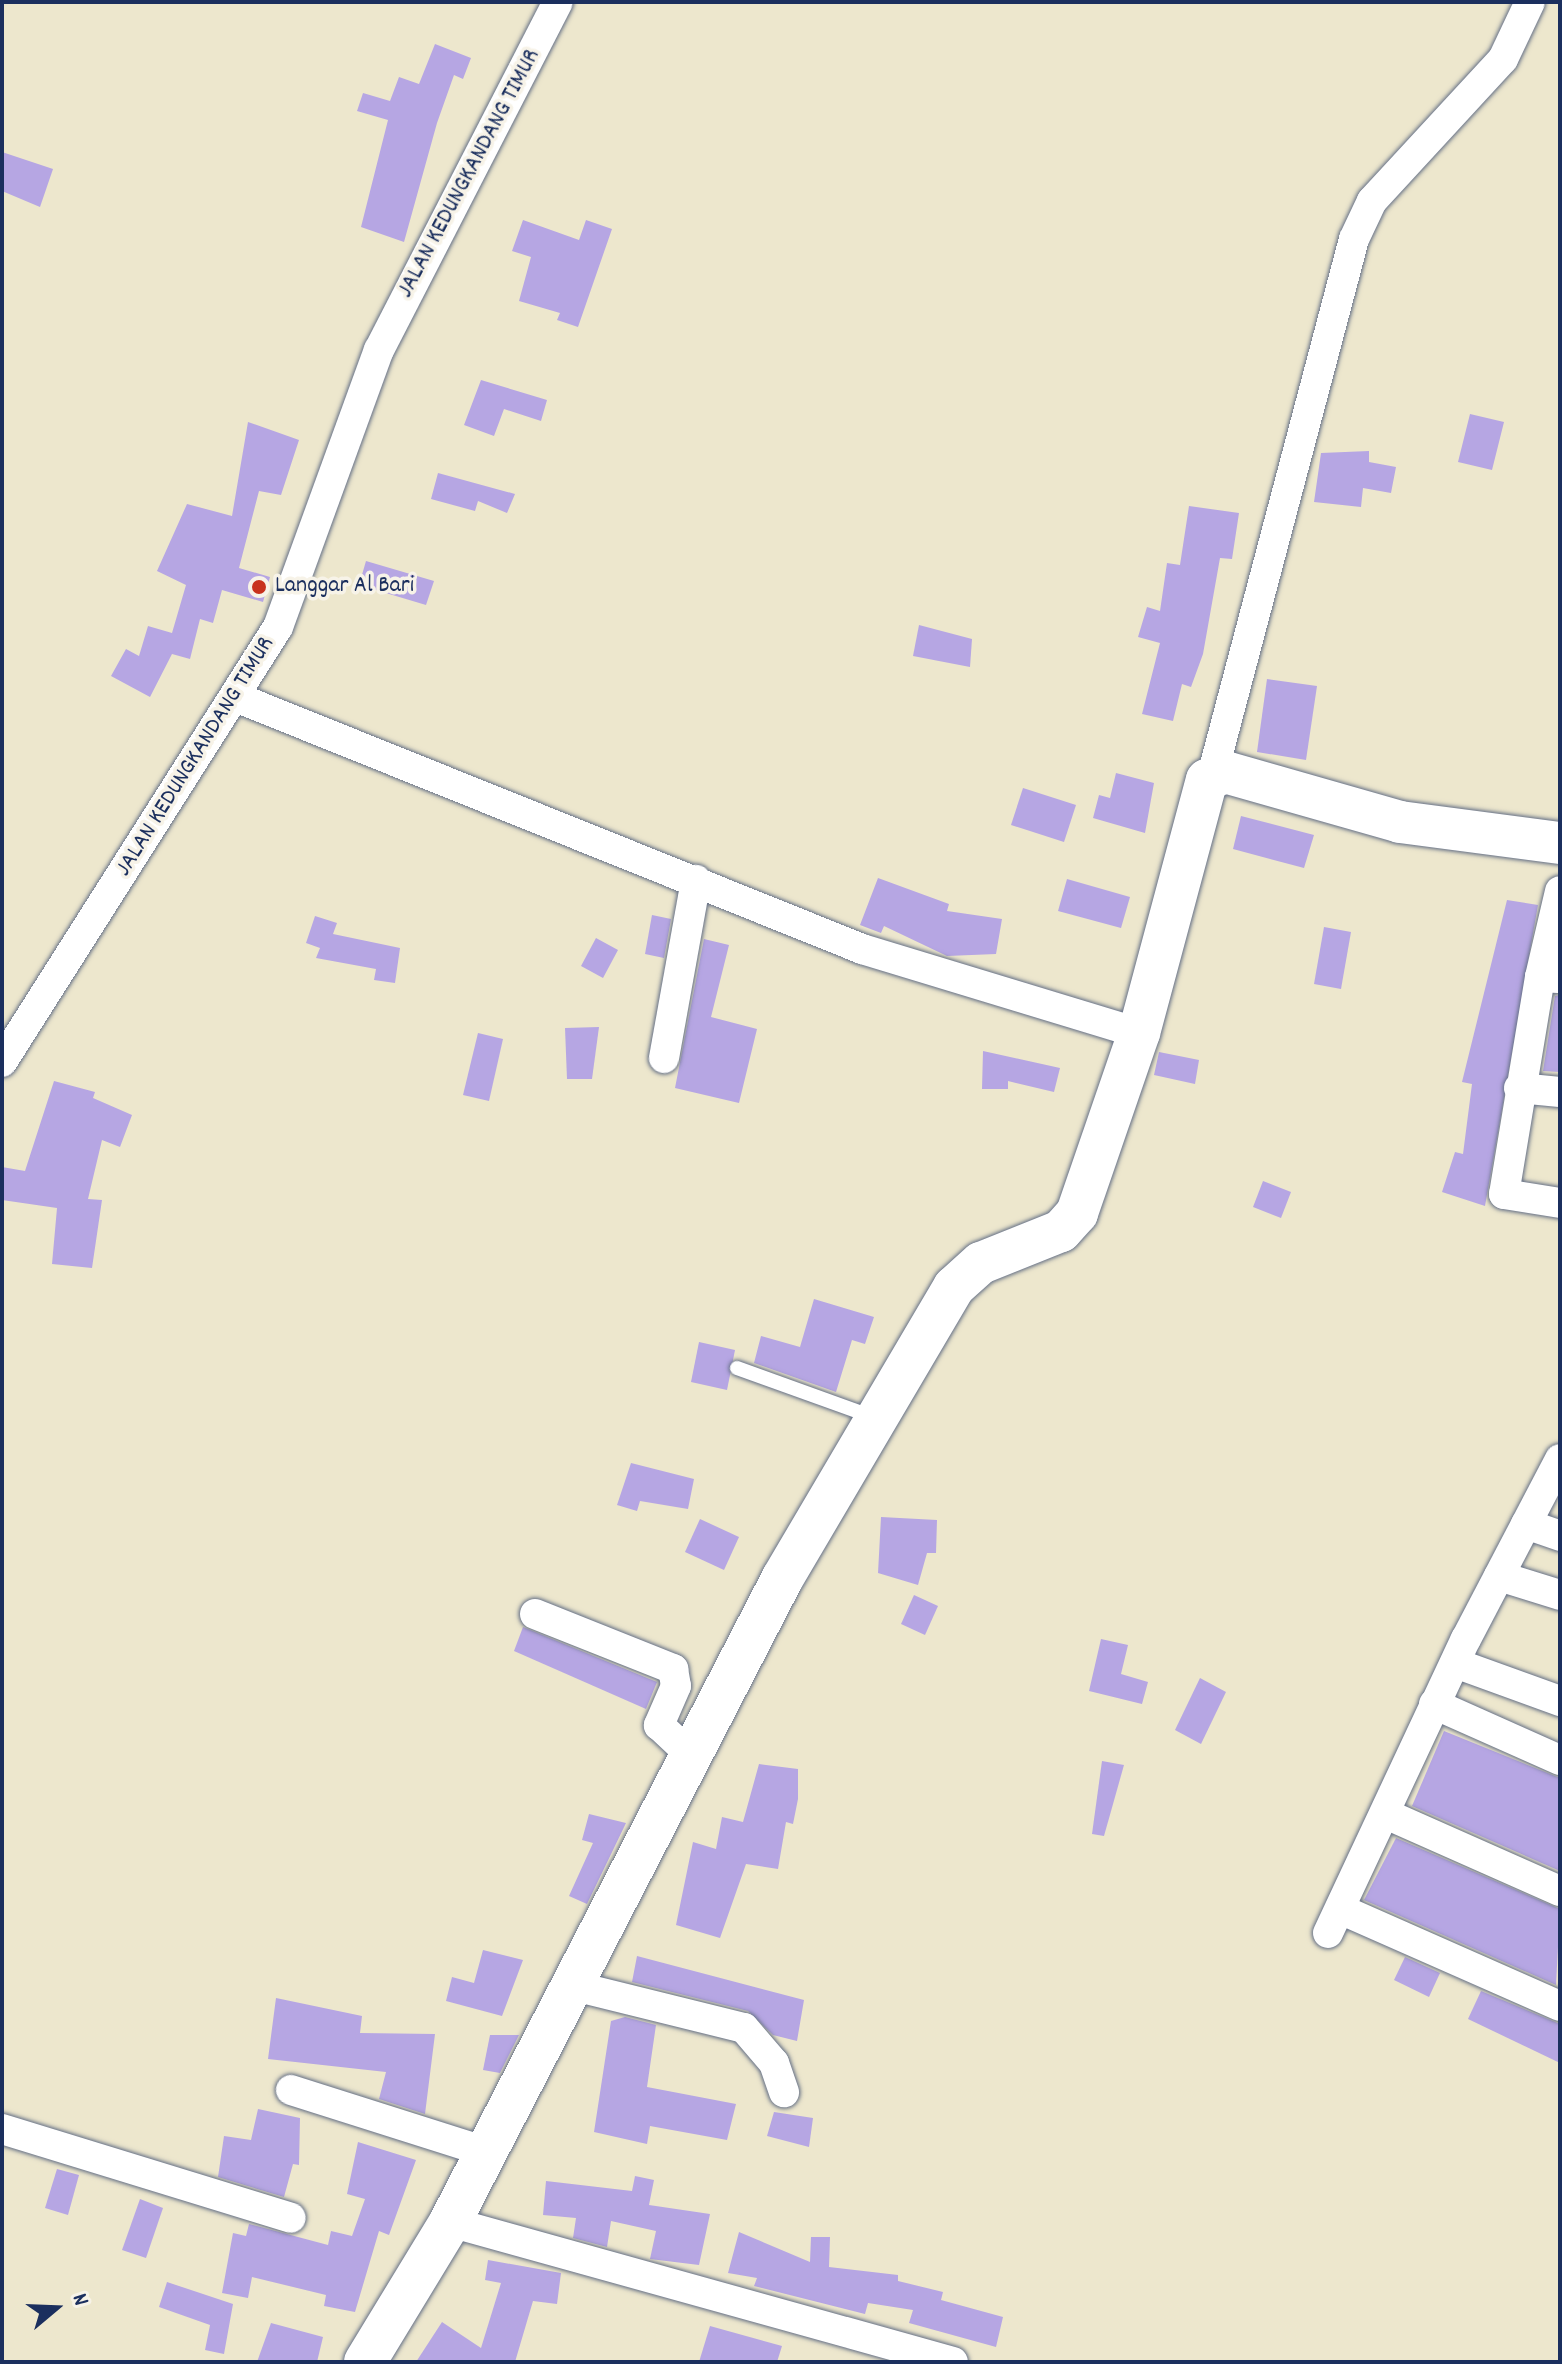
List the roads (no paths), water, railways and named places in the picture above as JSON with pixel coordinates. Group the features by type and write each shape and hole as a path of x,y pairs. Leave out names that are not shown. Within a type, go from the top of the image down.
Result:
{"street":[{"name":"JALAN KEDUNGKANDANG TIMUR","path":"2,1062 238,698 312,544 379,350 558,2"},
{"path":"369,2361 450,2222 691,1755 877,1419 968,1271 1061,1231 1077,1213 1139,1033 1200,792 1212,776 1354,239 1372,201 1503,59 1530,2"},
{"path":"238,698 862,949 1139,1033"},
{"path":"1212,776 1225,772 1448,831 1560,843"},
{"path":"664,1058 696,880"},
{"path":"1560,891 1550,978 1519,1088 1504,1194 1560,1203"},
{"path":"1519,1088 1560,1092"},
{"path":"1560,1459 1434,1704 1386,1814 1334,1921 1560,2006"},
{"path":"1526,1524 1560,1536"},
{"path":"1499,1576 1560,1595"},
{"path":"535,1614 673,1669 676,1686 659,1725 691,1755"},
{"path":"1455,1663 1560,1701"},
{"path":"1434,1704 1560,1760"},
{"path":"1386,1814 1560,1891"},
{"path":"574,1986 744,2028 774,2063 784,2092"},
{"path":"291,2090 486,2152"},
{"path":"2,2129 291,2218"},
{"path":"450,2222 953,2362"}],"lane":[{"path":"737,1368 877,1419"}],"place":[{"name":"Langgar Al Bari","path":"259,587"}]}
